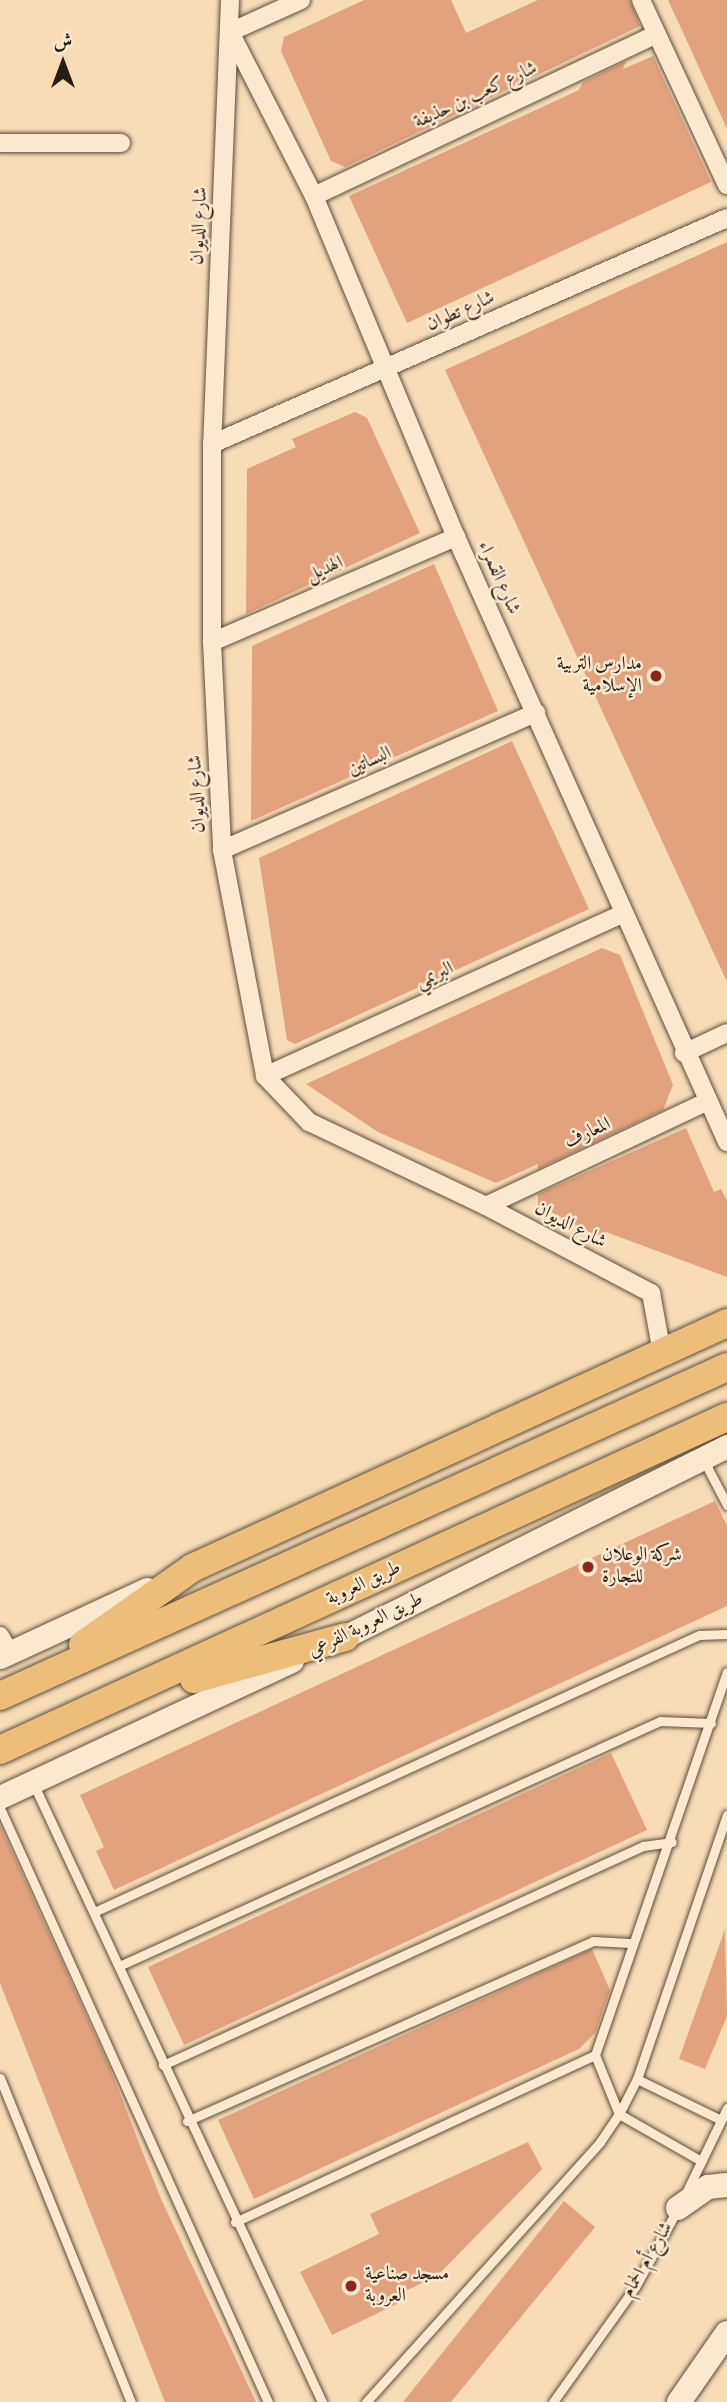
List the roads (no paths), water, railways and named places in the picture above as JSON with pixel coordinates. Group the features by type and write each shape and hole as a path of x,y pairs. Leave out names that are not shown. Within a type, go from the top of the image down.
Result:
{"main road":[{"path":"34,1680 191,1568 727,1323"},
{"path":"0,1696 727,1367"},
{"name":"طريق العروبة","path":"0,1750 727,1418"},
{"path":"52,1727 256,1658 345,1637"},
{"path":"678,2208 708,2188 727,2185"},
{"path":"680,2402 727,2333"}],"street":[{"name":"شارع الديوان","path":"230,0 212,444 212,642 222,850 265,1076 309,1122 486,1206 650,1293 662,1353"},
{"path":"230,32 301,0"},
{"path":"641,0 727,185"},
{"name":"شارع القمراء","path":"230,32 314,196 456,537 536,713 622,914 727,1142"},
{"name":"شارع كعب بن حذيفة","path":"314,196 657,34"},
{"path":"0,143 121,143"},
{"name":"شارع تطوان","path":"212,444 727,218"},
{"name":"الهديل","path":"212,642 456,537"},
{"name":"البساتين","path":"222,850 536,713"},
{"name":"البريمي","path":"265,1076 622,914"},
{"path":"684,1052 727,1033"},
{"name":"المعارف","path":"486,1206 708,1101"},
{"name":"طريق العروبة الفرعي","path":"0,1797 345,1637 727,1446"},
{"path":"3,1649 191,1568"}],"lane":[{"path":"704,1459 727,1505"},
{"path":"94,1912 699,1636 727,1634"},
{"path":"701,2161 619,2114 595,2055 630,1943 672,1842 727,1671"},
{"path":"119,1966 660,1721 711,1723"},
{"path":"33,1782 119,1966 187,2121 322,2402"},
{"path":"0,1808 268,2402"},
{"path":"366,2402 600,2142 619,2114 637,2079 727,1815"},
{"path":"163,2065 643,1846 672,1842"},
{"path":"187,2121 593,1941 630,1943"},
{"path":"235,2222 595,2055"},
{"path":"0,2078 131,2402"},
{"path":"637,2079 721,2120"},
{"name":"شارع أم الحمام","path":"553,2402 635,2287 678,2208 727,2108"}],"place":[{"name":"مدارس التربية الإسلامية","path":"656,676"},
{"name":"شركة الوعلان للتجارة","path":"588,1567"},
{"name":"مسجد صناعية العروبة","path":"351,2286"}]}
